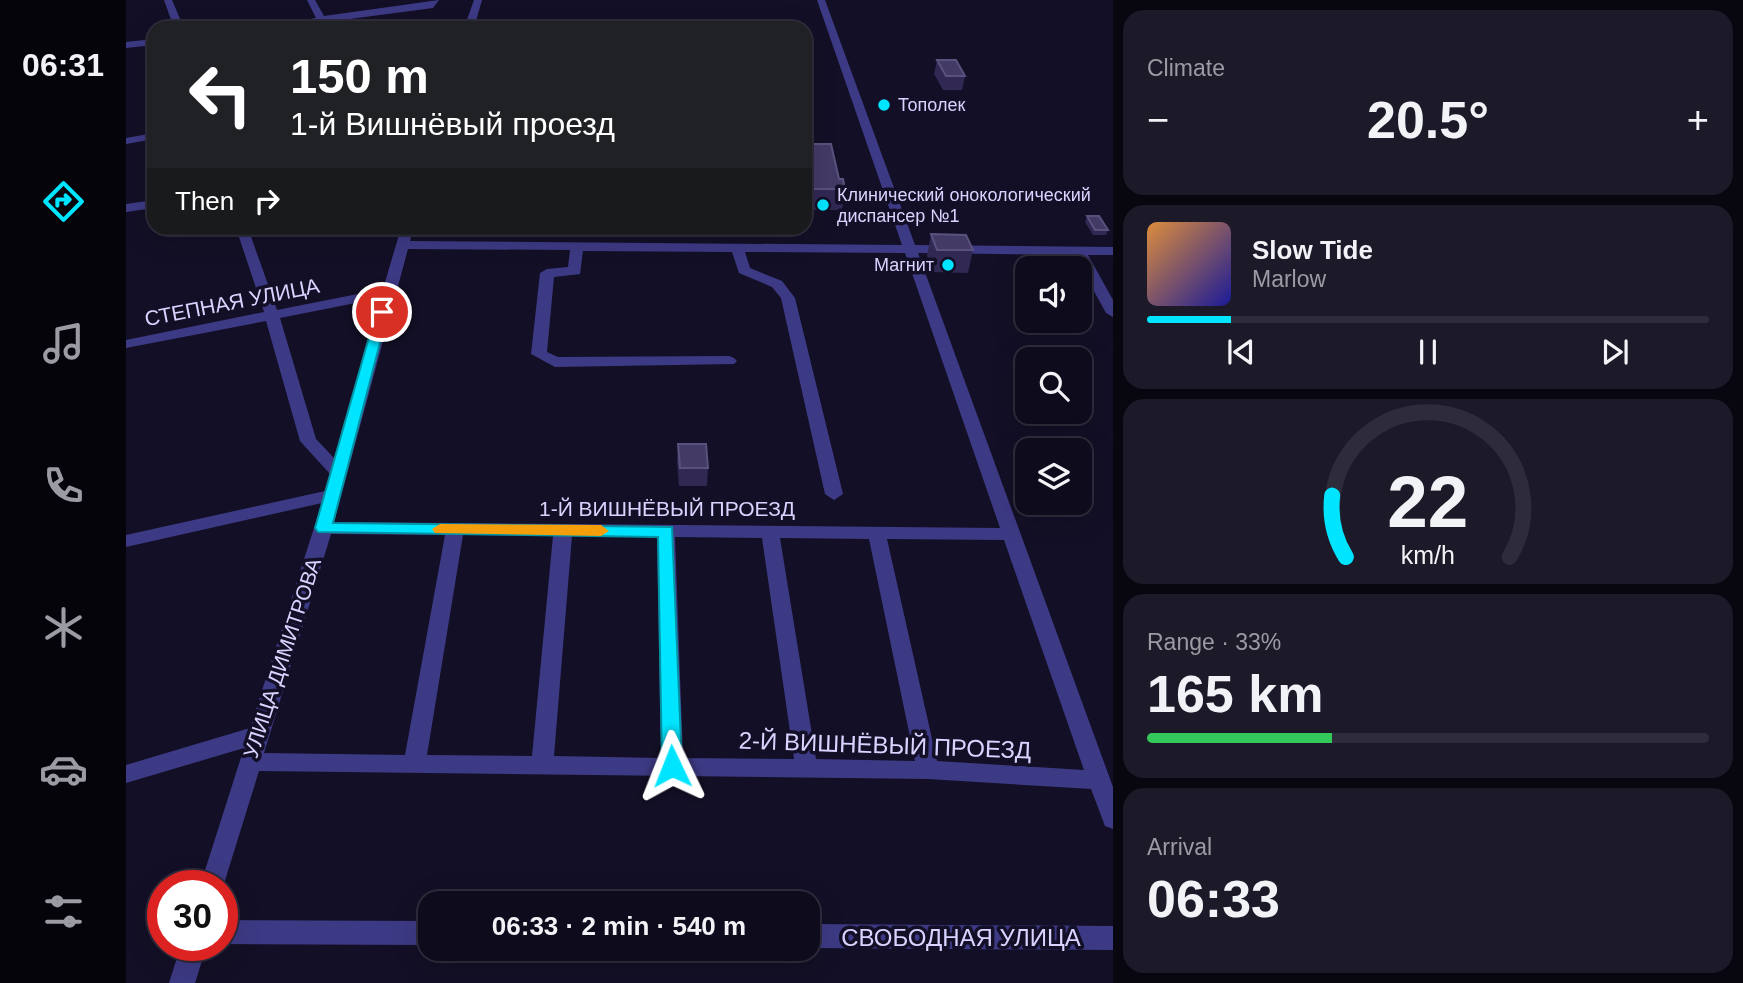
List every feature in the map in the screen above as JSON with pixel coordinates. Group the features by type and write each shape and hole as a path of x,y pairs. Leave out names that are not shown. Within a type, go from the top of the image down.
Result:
{"street":[{"path":"168,0 176,21"},
{"path":"311,0 322,21"},
{"path":"341,21 433,5 435,0"},
{"path":"471,21 478,0"},
{"path":"821,0 907,249 1113,819"},
{"path":"126,45 147,42"},
{"path":"126,141 147,137"},
{"path":"126,208 147,205"},
{"path":"244,235 272,316 308,441 340,474"},
{"name":"УЛИЦА ДИМИТРОВА","path":"217,870 340,474 405,235"},
{"path":"402,245 1113,251"},
{"path":"577,247 575,271 547,273 539,354 555,362 729,361"},
{"path":"737,248 744,270 777,284 788,298 834,494"},
{"path":"1079,251 1113,313"},
{"name":"СТЕПНАЯ УЛИЦА","path":"126,344 388,292"},
{"path":"126,541 333,495"},
{"name":"1-Й ВИШНЁВЫЙ ПРОЕЗД","path":"323,528 1010,534"},
{"path":"415,762 455,529"},
{"path":"542,764 563,530"},
{"path":"666,531 672,766"},
{"path":"769,532 806,768"},
{"path":"877,533 928,770"},
{"path":"126,774 257,735"},
{"name":"2-Й ВИШНЁВЫЙ ПРОЕЗД","path":"249,762 928,770 1099,780"},
{"path":"238,932 418,933"},
{"name":"СВОБОДНАЯ УЛИЦА","path":"820,936 1113,938"},
{"path":"182,983 189,961"}],"building":[{"path":"937,60 956,60 965,76 946,76"},
{"path":"812,144 831,144 839,179 843,179 845,189 812,189"},
{"path":"1087,216 1099,216 1108,230 1095,230"},
{"path":"931,234 966,235 973,250 937,250"},
{"path":"678,444 706,444 708,468 680,468"}],"slow traffic":[{"path":"440,529 601,531"}],"place":[{"name":"Тополек","path":"884,105"},
{"name":"Клинический онокологический диспансер №1","path":"823,205"},
{"name":"Магнит","path":"948,265"}],"route":[{"path":"382,312 340,474 323,528 666,531 672,766"}]}
